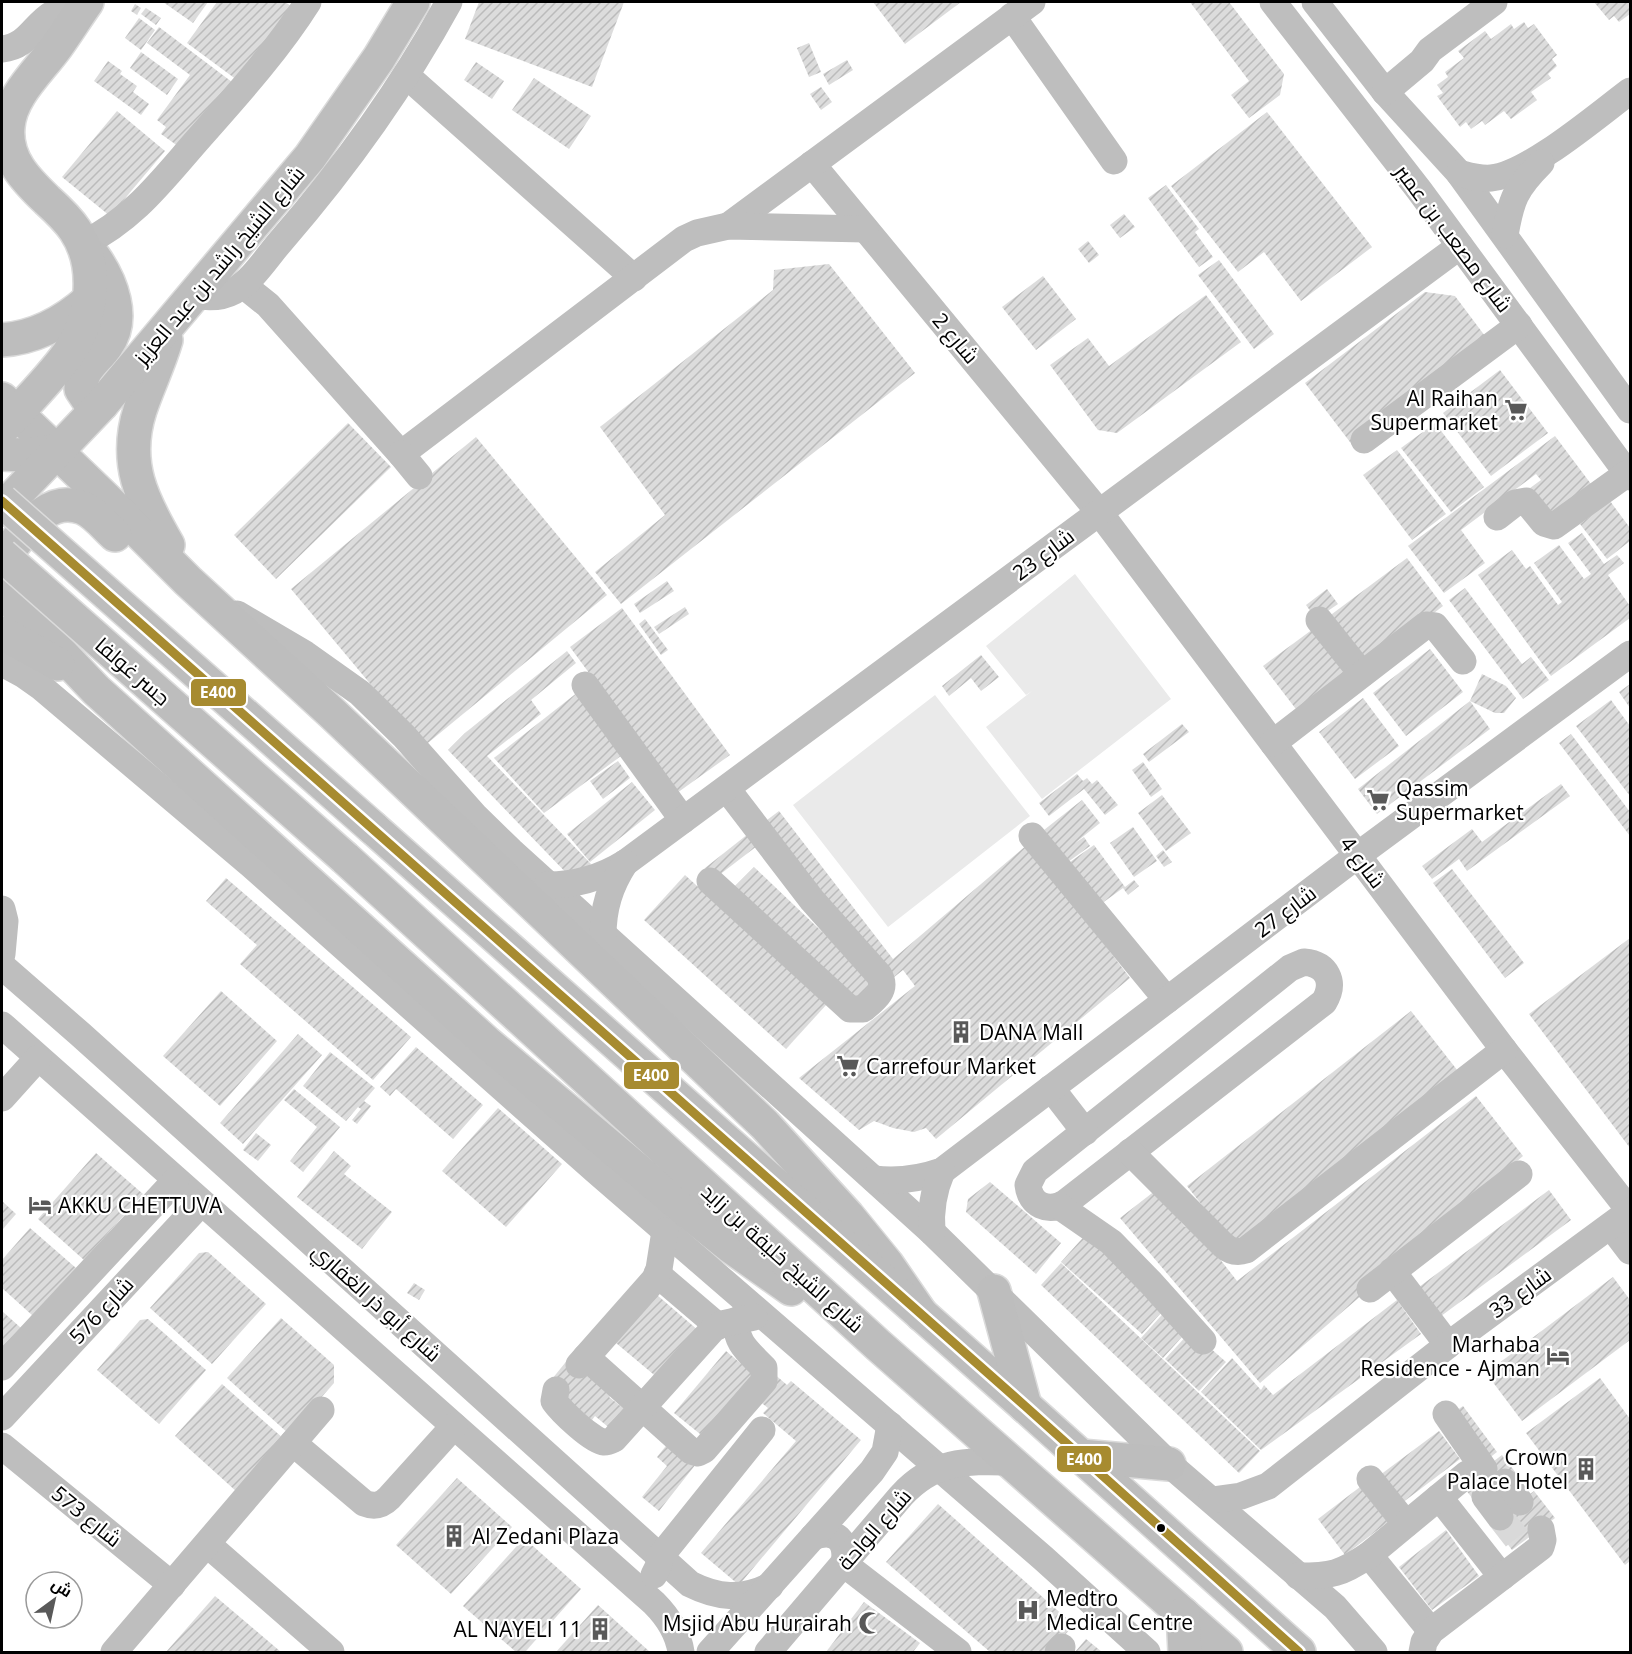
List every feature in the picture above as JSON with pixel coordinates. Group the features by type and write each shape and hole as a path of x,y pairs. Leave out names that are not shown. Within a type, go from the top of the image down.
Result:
{"main road":[{"name":"شارع الشيخ راشد بن عبد العزيز","path":"8,499 102,404 310,157 379,58 413,2"},
{"path":"86,4 16,99 8,127 7,146 26,180 68,220 105,275 115,306 116,319 112,337 83,374 81,381 84,395 96,404 102,404"},
{"path":"2,92 31,65 57,46"},
{"path":"6,414 68,354 80,334 89,300 90,272 83,244"},
{"path":"2,340 41,331 68,317 89,300"},
{"path":"171,324 141,409 133,455 143,500 195,588"},
{"path":"6,414 56,451 195,588 333,714 720,1082 800,1162 881,1256 922,1315 1299,1653"},
{"path":"6,414 12,454 8,499"},
{"path":"12,454 56,451"},
{"name":"جسر غولفا","path":"8,499 373,828 922,1315"},
{"path":"2,563 4,556 43,512 63,504 73,505 92,513 154,569 170,580 195,588"},
{"name":"جسر غولفا","path":"2,555 345,858"},
{"path":"2,581 10,599 96,690 486,1042 730,1246 828,1314 878,1345"},
{"path":"5,644 44,655 96,690"},
{"path":"242,823 250,864"},
{"name":"شارع الشيخ خليفة بن زايد","path":"345,858 878,1345 1226,1653"},
{"path":"501,875 547,885"},
{"path":"486,1042 496,1084"},
{"path":"994,1291 1025,1406"},
{"path":"1081,1456 1169,1464"},
{"path":"1183,1614 1185,1653"}],"street":[{"path":"83,244 114,227 141,204 248,84 308,2"},
{"path":"194,295 204,297 225,295 243,285 336,175 407,76 449,2"},
{"name":"شارع مصعب بن عمير","path":"1273,2 1460,246 1629,475"},
{"name":"شارع مصعب بن عمير","path":"1315,2 1380,86 1459,173 1630,410"},
{"path":"1380,86 1422,61 1430,50 1494,2"},
{"path":"2,49 25,39 41,21 56,10 86,4"},
{"path":"728,226 1022,9 1114,161"},
{"path":"407,76 634,278"},
{"path":"1459,173 1477,178 1492,178 1514,171 1558,145 1630,91"},
{"path":"1505,236 1512,203 1523,181 1558,145"},
{"name":"شارع 2","path":"812,164 1099,512"},
{"path":"401,454 684,239 697,233 728,226 865,229"},
{"name":"شارع 23","path":"547,885 575,884 601,876 625,863 1460,246"},
{"path":"243,285 268,304 419,476"},
{"path":"1364,440 1519,325"},
{"path":"1497,517 1515,503 1526,501 1544,523 1554,526 1629,475"},
{"name":"شارع 4","path":"1099,512 1504,1050 1624,1216 1630,1251"},
{"path":"195,588 305,654 360,693 404,736 475,816 547,885 932,1232 1169,1464 1335,1608 1374,1653"},
{"path":"1318,620 1362,674"},
{"path":"1274,743 1426,625 1435,626 1463,661"},
{"path":"5,644 24,675 250,864 664,1231 739,1320 737,1335 740,1341 764,1368 764,1381 701,1452 691,1451 642,1408 582,1361 657,1274 664,1231"},
{"name":"شارع 27","path":"873,1179 902,1181 942,1171 1358,855 1630,654"},
{"path":"585,685 684,820"},
{"path":"710,881 850,1009 863,1009 881,992 883,981 879,975 812,900 726,789"},
{"path":"1032,836 1167,1000"},
{"name":"شارع 23","path":"603,936 605,905 610,890 625,863"},
{"path":"2,909 5,921 2,954"},
{"path":"1305,962 1320,966 1326,972 1330,987 1324,1002 1130,1152 1059,1206 1044,1208 1032,1199 1029,1192 1030,1177 1035,1171 1290,968 1305,962"},
{"name":"شارع أبو ذر الغفاري","path":"2,966 690,1584 713,1594 738,1597 770,1586"},
{"name":"شارع أبو ذر الغفاري","path":"2,1025 636,1586 667,1616 676,1632 681,1653"},
{"path":"1130,1152 1223,1245 1234,1252 1240,1252 1246,1250 1504,1050"},
{"path":"2,1098 38,1058"},
{"path":"1051,1088 1085,1132"},
{"path":"932,1232 932,1201 942,1171"},
{"path":"1370,1289 1519,1174"},
{"path":"2,1367 176,1180"},
{"name":"شارع 576","path":"2,1417 201,1203"},
{"path":"1059,1206 1111,1242 1203,1341"},
{"name":"شارع 33","path":"1212,1500 1241,1497 1268,1486 1448,1345 1624,1216"},
{"path":"1392,1271 1448,1345"},
{"path":"657,1274 739,1320 890,1425 1043,1558 1147,1653"},
{"path":"556,1390 554,1401 559,1408 594,1438 603,1442 614,1439 642,1408 739,1320"},
{"path":"114,1653 321,1410"},
{"path":"1298,1576 1331,1575 1341,1572 1369,1555 1439,1497 1490,1489 1446,1414"},
{"name":"شارع الواحة","path":"710,1653 879,1462 885,1452 890,1425"},
{"path":"293,1443 364,1503 378,1505 389,1498 454,1426"},
{"path":"636,1586 645,1583 653,1576 658,1568 660,1557 762,1430"},
{"name":"شارع 573","path":"2,1446 172,1585"},
{"name":"شارع الواحة","path":"777,1647 909,1487 929,1473 956,1462 1011,1462"},
{"path":"1370,1479 1406,1524"},
{"path":"1254,1537 1258,1510 1268,1486"},
{"path":"1439,1497 1502,1577"},
{"path":"813,1537 831,1534 838,1538 844,1546 844,1564 958,1653"},
{"path":"1369,1555 1426,1642 1502,1577 1530,1543"},
{"path":"207,1544 331,1653"}],"shaded area":[{"path":"1075,574 1171,699 1042,799 986,727 1032,691 1026,695 986,646"},
{"path":"935,695 1030,816 888,927 793,805"}],"building":[{"path":"163,2 208,2 193,23"},
{"path":"217,2 285,2 291,6 237,80 187,43"},
{"path":"479,2 624,2 592,87 465,39"},
{"path":"873,2 961,2 905,44"},
{"path":"1190,2 1229,2 1284,74 1280,95 1249,118 1231,95 1249,81"},
{"path":"1594,2 1630,2 1630,14 1619,22 1614,16 1609,20"},
{"path":"135,4 141,8 137,15 131,11"},
{"path":"146,8 161,18 156,25 141,14"},
{"path":"139,18 155,30 141,50 125,38"},
{"path":"1524,22 1528,28 1534,24 1557,55 1552,59 1557,66 1548,74 1551,78 1531,92 1537,100 1511,119 1504,111 1485,125 1482,121 1471,129 1466,122 1460,127 1437,96 1443,93 1437,85 1448,77 1445,72 1464,58 1458,51 1485,31 1491,39 1511,24 1514,29"},
{"path":"159,27 232,82 182,149 161,134 166,127 157,120 190,75 147,43"},
{"path":"809,43 821,72 809,77 797,48"},
{"path":"141,52 178,79 167,95 130,68"},
{"path":"847,60 853,70 829,85 823,74"},
{"path":"108,61 122,71 120,74 137,86 133,92 149,104 141,115 94,81"},
{"path":"476,62 504,81 492,99 464,80"},
{"path":"534,78 591,116 569,149 512,110"},
{"path":"821,87 832,102 821,110 810,94"},
{"path":"117,111 165,151 110,216 62,177"},
{"path":"1267,112 1372,247 1301,301 1264,252 1238,272 1171,186"},
{"path":"1166,185 1199,229 1195,232 1213,257 1199,267 1148,198"},
{"path":"1124,214 1135,227 1120,238 1110,225"},
{"path":"1088,241 1099,255 1089,263 1078,249"},
{"path":"1219,260 1274,334 1254,349 1198,275"},
{"path":"829,264 915,373 621,604 595,572 665,515 600,427 773,290 774,270"},
{"path":"1043,276 1076,319 1036,350 1002,307"},
{"path":"1425,292 1455,296 1491,344 1353,446 1305,383"},
{"path":"1206,295 1241,342 1117,433 1098,430 1050,365 1088,338 1109,366"},
{"path":"1500,370 1548,433 1491,476 1443,413"},
{"path":"348,423 391,467 276,579 234,535"},
{"path":"1435,423 1484,487 1451,512 1401,448"},
{"path":"1555,436 1594,488 1549,522 1526,491 1541,480 1536,474 1461,530 1485,563 1444,593 1408,546"},
{"path":"476,437 607,595 423,747 291,589"},
{"path":"1397,450 1446,514 1412,540 1363,475"},
{"path":"1610,501 1630,528 1630,541 1607,559 1580,524"},
{"path":"1582,533 1604,564 1617,555 1624,563 1608,575 1630,606 1630,618 1551,676 1478,575 1512,550 1526,569 1530,566 1558,605 1562,602 1534,563 1559,545 1584,579 1591,574 1568,543"},
{"path":"1407,558 1443,606 1366,666 1328,617"},
{"path":"667,581 674,591 640,613 634,604"},
{"path":"1465,588 1522,664 1531,657 1549,680 1523,699 1449,600"},
{"path":"1327,589 1338,604 1316,619 1306,605"},
{"path":"685,607 689,614 659,634 654,627"},
{"path":"622,608 730,755 677,793 570,647"},
{"path":"645,619 668,650 661,655 639,624"},
{"path":"1313,629 1352,679 1302,717 1263,666"},
{"path":"1430,649 1463,692 1406,736 1373,693"},
{"path":"567,651 576,663 531,700 541,714 487,756 591,864 574,881 448,750 465,733"},
{"path":"981,655 999,677 981,691 971,678 949,696 942,686"},
{"path":"1482,674 1506,686 1516,698 1504,713 1495,713 1470,701"},
{"path":"1630,684 1630,708 1619,692"},
{"path":"578,692 625,753 544,813 494,758"},
{"path":"1363,698 1399,746 1355,779 1319,732"},
{"path":"1611,700 1630,726 1630,796 1576,726"},
{"path":"1470,701 1490,729 1377,814 1358,789"},
{"path":"1182,724 1189,732 1149,762 1143,754"},
{"path":"1571,734 1630,812 1630,836 1559,743"},
{"path":"618,761 630,778 603,799 590,781"},
{"path":"1143,762 1162,789 1151,797 1132,770"},
{"path":"1077,774 1083,781 1087,778 1092,784 1097,780 1118,805 1105,815 1084,789 1049,816 1039,803"},
{"path":"632,782 655,810 590,862 567,834"},
{"path":"1561,784 1570,796 1467,871 1459,859 1432,879 1422,866 1472,829 1482,842"},
{"path":"1162,795 1191,833 1166,851 1138,813"},
{"path":"1082,800 1100,823 1075,843 1084,837 1090,846 1068,862 1044,830"},
{"name":"DANA Mall","path":"779,811 893,959 1028,844 1130,978 936,1139 926,1128 914,1132 874,1121 859,1130 799,1078 915,986 903,970 888,982 763,823"},
{"path":"1133,827 1157,861 1134,877 1110,843"},
{"path":"748,834 757,846 714,879 705,868"},
{"path":"1094,845 1125,887 1134,880 1139,886 1128,895 1123,888 1101,904 1070,862"},
{"path":"1163,850 1172,862 1164,867 1156,856"},
{"path":"754,867 881,988 862,1008 734,887"},
{"path":"1452,869 1524,963 1505,978 1433,883"},
{"path":"685,875 827,1004 786,1049 644,920"},
{"path":"226,878 411,1037 373,1080 240,964 257,945 206,901"},
{"path":"1630,938 1630,1148 1529,1014"},
{"path":"221,991 277,1041 220,1106 163,1056"},
{"path":"1411,1011 1461,1075 1237,1250 1187,1186"},
{"path":"298,1034 322,1055 243,1144 220,1123"},
{"path":"416,1047 483,1105 453,1139 396,1089 390,1096 380,1087"},
{"path":"330,1052 375,1088 364,1101 371,1106 357,1124 352,1120 361,1109 358,1107 346,1121 303,1086"},
{"path":"294,1089 340,1127 303,1172 290,1161 317,1127 284,1100"},
{"path":"1476,1096 1523,1156 1260,1383 1120,1218 1156,1190 1185,1227 1191,1222 1237,1281"},
{"path":"498,1108 562,1164 506,1227 442,1171"},
{"path":"256,1133 271,1145 258,1161 243,1150"},
{"path":"334,1151 351,1166 344,1174 392,1212 362,1249 297,1197"},
{"path":"96,1153 143,1194 84,1260 38,1219"},
{"path":"990,1182 1061,1243 1036,1274 966,1212 968,1199"},
{"path":"1549,1190 1571,1220 1433,1322 1411,1293"},
{"path":"2,1201 16,1214 2,1230"},
{"path":"30,1228 76,1268 33,1316 2,1288 2,1260"},
{"path":"1088,1232 1169,1304 1142,1334 1061,1262"},
{"path":"208,1252 266,1304 212,1364 150,1308 199,1253"},
{"path":"1061,1263 1260,1451 1239,1473 1041,1285"},
{"name":"Marhaba Residence - Ajman","path":"1613,1277 1630,1300 1630,1340 1522,1421 1486,1373"},
{"path":"414,1283 425,1290 419,1300 407,1293"},
{"path":"657,1295 699,1331 659,1379 616,1343"},
{"path":"1397,1300 1421,1334 1261,1450 1201,1392 1232,1358 1261,1390 1264,1385 1273,1395"},
{"path":"1169,1307 1191,1327 1163,1358 1141,1338"},
{"path":"2,1311 21,1328 2,1350"},
{"path":"281,1318 334,1365 334,1383 289,1434 227,1378"},
{"path":"148,1319 206,1370 159,1424 97,1370 140,1320"},
{"path":"1191,1331 1226,1362 1199,1391 1165,1359"},
{"path":"726,1351 757,1377 705,1438 674,1413"},
{"path":"569,1358 613,1393 609,1397 628,1412 613,1431 595,1416 592,1420 548,1384"},
{"path":"772,1372 787,1385 791,1381 861,1440 739,1585 701,1553 796,1441 763,1413 768,1408 752,1395"},
{"path":"1600,1378 1630,1419 1630,1561 1625,1565 1526,1433"},
{"path":"222,1384 284,1439 237,1492 175,1436"},
{"path":"1463,1406 1497,1452 1488,1459 1453,1413"},
{"path":"1439,1431 1460,1459 1398,1506 1376,1478"},
{"path":"669,1442 696,1464 659,1511 642,1497 667,1466 657,1457"},
{"path":"1502,1455 1516,1473 1476,1503 1462,1485"},
{"name":"Al Zedani Plaza","path":"457,1478 512,1527 451,1594 396,1545"},
{"path":"1360,1487 1388,1522 1345,1555 1318,1519"},
{"path":"1534,1491 1555,1518 1512,1550 1492,1523"},
{"path":"938,1504 1074,1625 1049,1652 990,1652 886,1562"},
{"path":"1446,1530 1479,1576 1432,1610 1399,1567"},
{"path":"524,1538 581,1589 525,1652 516,1652 463,1606"},
{"path":"215,1596 281,1652 166,1652"},
{"name":"Msjid Abu Hurairah","path":"864,1602 920,1643 913,1652 826,1652"},
{"name":"AL NAYELI 11","path":"598,1605 650,1652 556,1652"},
{"path":"1086,1639 1102,1652 1075,1652"}],"tunnel":[{"path":"1500,1517 1521,1544"}],"transit line":[{"name":"E400","path":"2,501 1025,1406 1299,1652"}],"place":[{"name":"Al Raihan Supermarket","path":"1516,410"},
{"name":"Qassim Supermarket","path":"1378,800"},
{"name":"DANA Mall","path":"961,1032"},
{"name":"Carrefour Market","path":"848,1066"},
{"name":"AKKU CHETTUVA","path":"40,1205"},
{"name":"Marhaba Residence - Ajman","path":"1558,1356"},
{"name":"Crown Palace Hotel","path":"1586,1469"},
{"name":"Al Zedani Plaza","path":"454,1536"},
{"name":"Medtro Medical Centre","path":"1028,1610"},
{"name":"Msjid Abu Hurairah","path":"870,1623"},
{"name":"AL NAYELI 11","path":"600,1629"}]}
